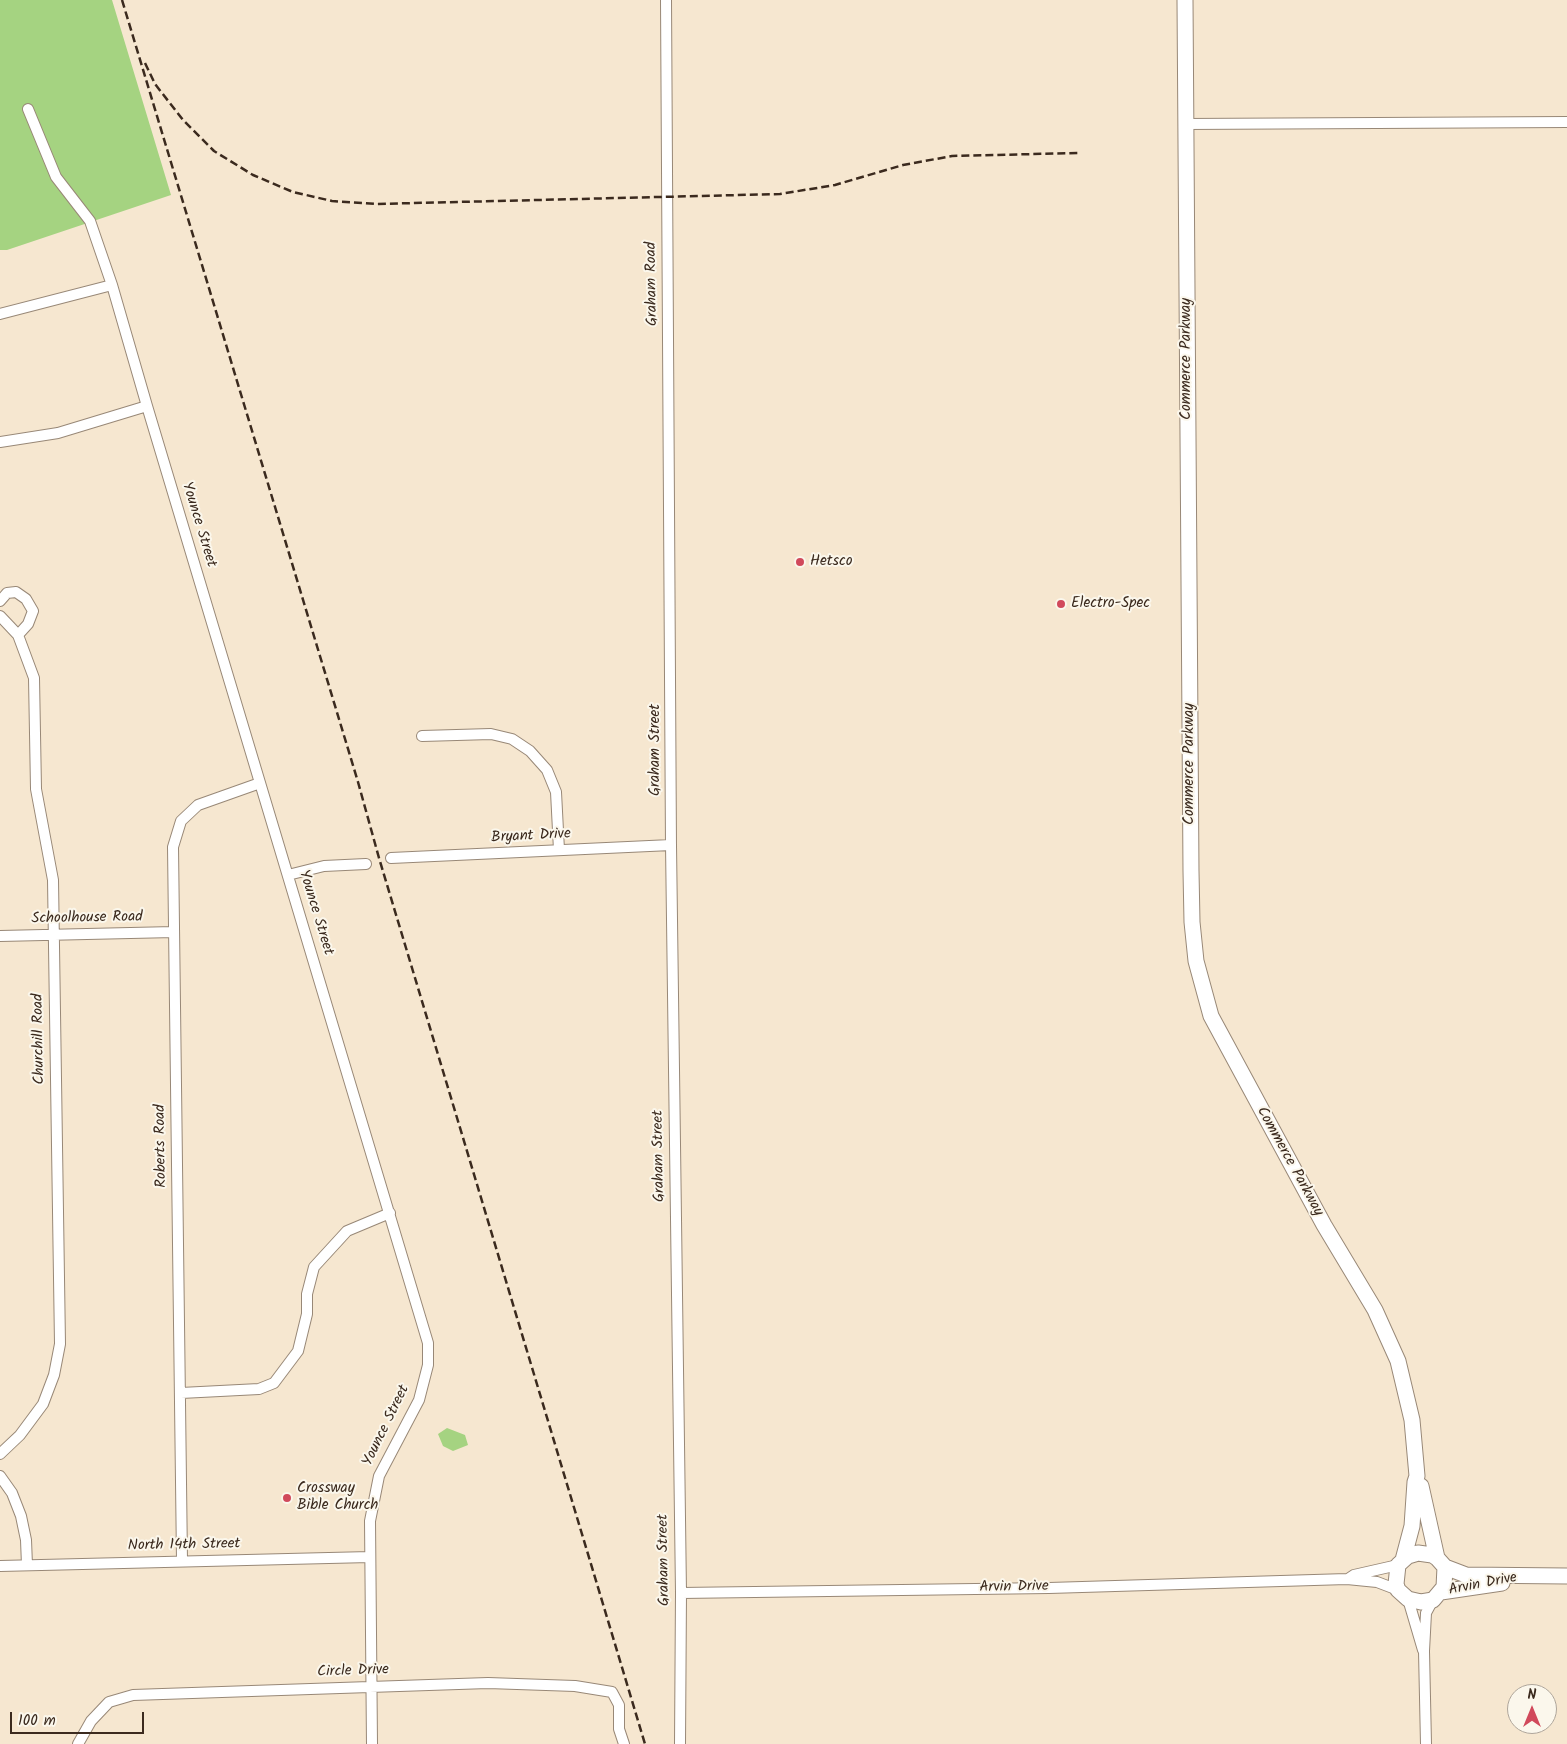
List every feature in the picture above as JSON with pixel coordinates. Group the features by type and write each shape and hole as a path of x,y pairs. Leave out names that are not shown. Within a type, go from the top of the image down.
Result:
{"street":[{"name":"Graham Road","path":"666,0 670,567"},
{"name":"Commerce Parkway","path":"1185,0 1191,871 1192,922 1196,961 1215,1024 1319,1217 1375,1310 1398,1361 1412,1420 1417,1476 1412,1526 1401,1562"},
{"name":"Younce Street","path":"28,108 56,177 90,221 112,285 428,1343 428,1365 419,1400 379,1476 370,1521 372,1744"},
{"path":"1185,124 1567,122"},
{"path":"0,314 112,285"},
{"path":"0,442 58,433 147,406"},
{"name":"Graham Street","path":"670,567 671,845 681,1593 680,1744"},
{"path":"0,601 7,594 16,592 26,599 33,612 28,624 18,635"},
{"name":"Churchill Road","path":"0,616 18,635 34,678 36,789 51,865 60,1344 54,1375 43,1404 20,1435 0,1454"},
{"path":"422,736 491,734 512,739 530,750 548,770 556,792 559,850"},
{"name":"Roberts Road","path":"182,1561 173,847 181,821 198,805 260,783"},
{"name":"Bryant Drive","path":"391,858 671,845"},
{"path":"288,876 324,866 366,864"},
{"name":"Schoolhouse Road","path":"0,936 174,932"},
{"path":"180,1393 259,1389 274,1383 298,1351 307,1314 307,1294 314,1267 330,1247 347,1231 390,1214"},
{"path":"0,1476 12,1493 21,1516 26,1540 27,1565"},
{"name":"Commerce Parkway","path":"1417,1476 1421,1482 1431,1535 1441,1563"},
{"path":"1431,1535 1451,1561 1470,1569 1493,1575"},
{"name":"Arvin Drive","path":"1347,1579 1354,1575 1401,1562 1418,1553 1466,1574 1516,1574 1524,1577 1567,1576"},
{"name":"North 14th Street","path":"0,1566 370,1557"},
{"path":"1401,1562 1395,1578 1403,1595 1420,1646 1424,1651"},
{"name":"Arvin Drive","path":"1437,1596 1445,1580 1441,1563"},
{"name":"Arvin Drive","path":"681,1593 1050,1588 1347,1579 1377,1582 1421,1602 1437,1596 1516,1581 1524,1577"},
{"path":"1426,1744 1424,1651 1426,1614 1437,1596"},
{"name":"Circle Drive","path":"78,1744 91,1722 109,1702 133,1695 488,1683 596,1688 612,1692 619,1705 619,1729 624,1744"}],"green space":[{"path":"0,0 112,0 171,195 7,250 0,250"},
{"path":"447,1428 465,1435 468,1445 453,1451 443,1446 438,1434"}],"railway":[{"path":"122,0 645,1744"},
{"path":"145,63 155,84 183,120 214,151 253,175 293,192 332,201 376,204 780,194 835,185 903,165 952,156 1078,153"}],"place":[{"name":"Hetsco","path":"800,562"},
{"name":"Electro-Spec","path":"1061,604"},
{"name":"Crossway Bible Church","path":"287,1498"}]}
